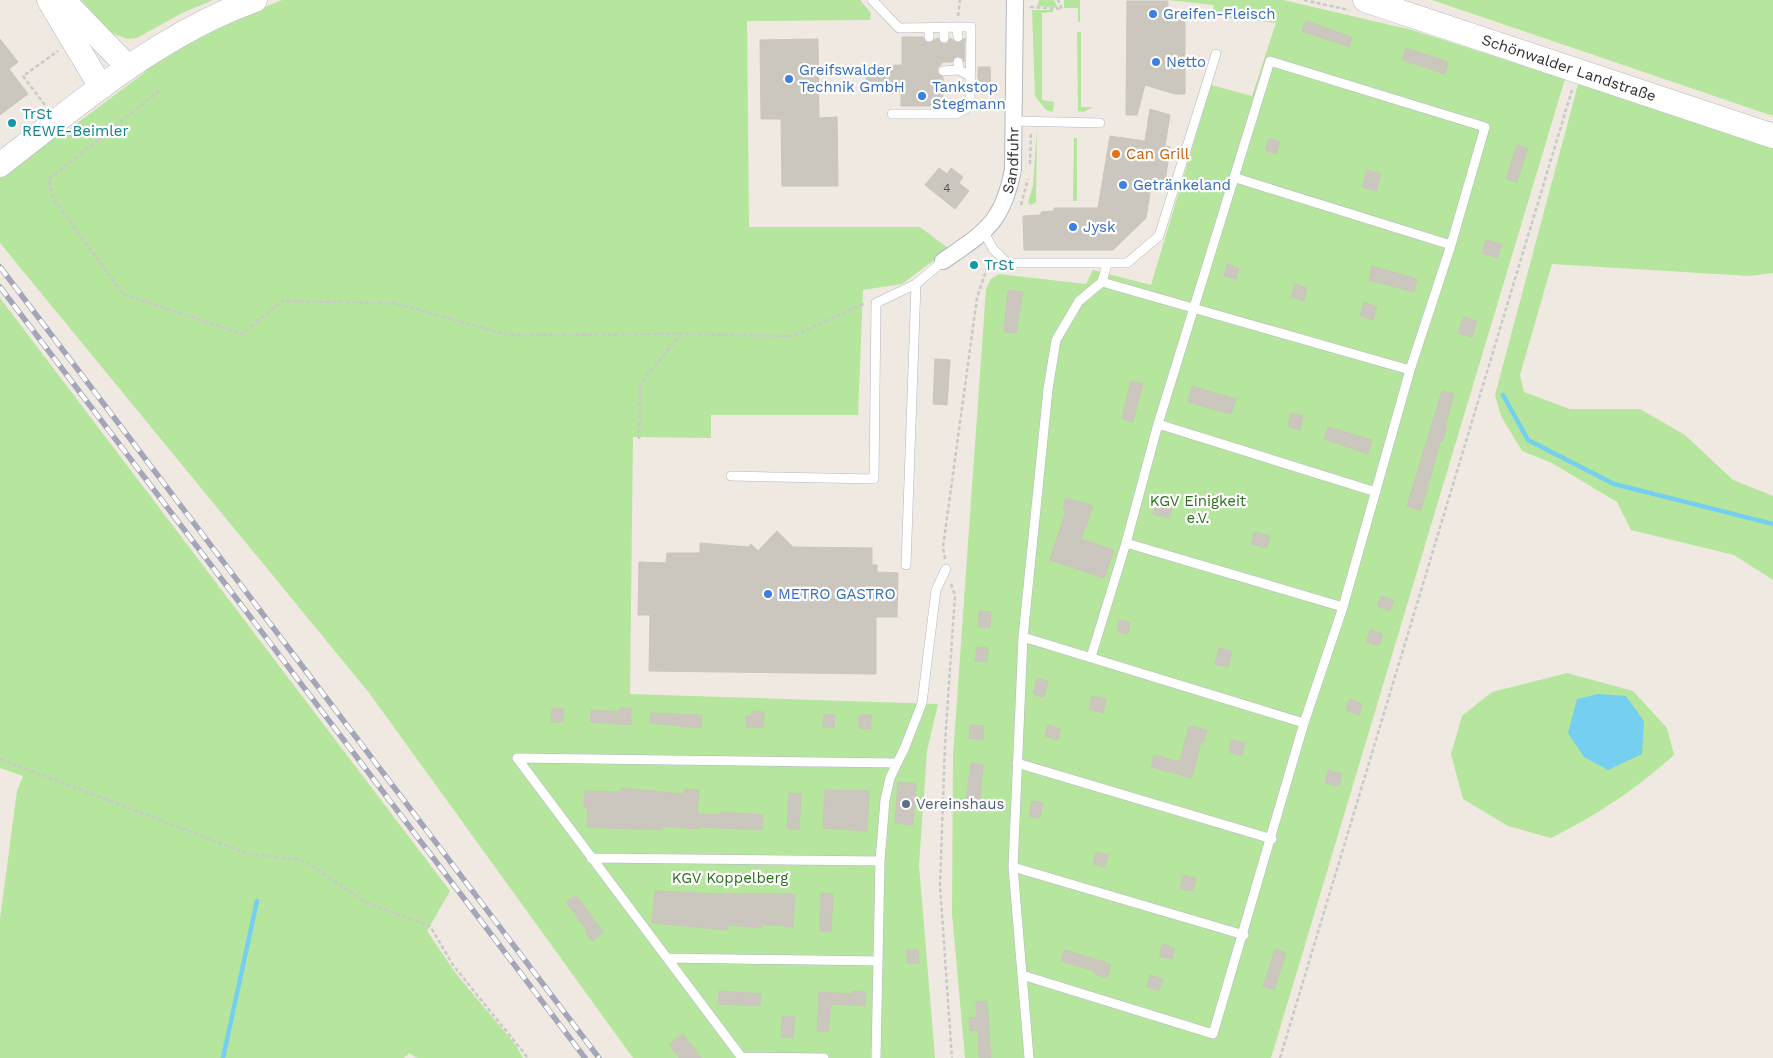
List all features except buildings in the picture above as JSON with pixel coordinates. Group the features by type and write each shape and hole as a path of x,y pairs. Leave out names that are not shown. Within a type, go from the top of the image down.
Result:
{"main road":[{"path":"49,0 101,87"},
{"path":"63,0 128,67"},
{"path":"0,165 128,67 192,29 255,0"},
{"name":"Schönwalder Landstraße","path":"1365,0 1773,136"}],"street":[{"name":"Sandfuhr","path":"943,261 984,232 997,216 1009,190 1013,169 1015,0"}],"lane":[{"path":"872,0 899,28 971,27 970,106"},
{"path":"915,27 915,37"},
{"path":"929,27 929,38"},
{"path":"944,27 944,38"},
{"path":"957,27 958,38"},
{"path":"984,232 993,249 1007,263 1127,263 1159,236 1216,54"},
{"path":"1022,975 1213,1034 1244,935 1304,723 1343,607 1410,370 1451,245 1485,127 1270,61 1196,308 1158,424 1126,543 1091,657"},
{"path":"944,68 958,66 970,76"},
{"path":"892,114 956,114 970,106 1014,114 1100,123"},
{"path":"1236,178 1451,245"},
{"path":"731,476 874,479 876,303 916,284 943,261"},
{"path":"1029,1058 1013,867 1023,637 1048,389 1056,340 1079,301 1102,282 1107,264"},
{"path":"1102,282 1410,370"},
{"path":"906,566 916,284"},
{"path":"1158,424 1376,492"},
{"path":"1126,543 1343,607"},
{"path":"876,1058 880,861 885,800 896,763 906,747 922,703 936,590 946,570"},
{"path":"1023,637 1304,723"},
{"path":"824,1058 741,1057 517,758 896,763"},
{"path":"1017,763 1272,839"},
{"path":"591,858 880,861"},
{"path":"1013,867 1244,935"},
{"path":"668,958 878,961"}],"path":[{"path":"1030,7 1062,10 1058,0"},
{"path":"49,110 23,76 60,50 65,58"},
{"path":"1280,1058 1578,70"},
{"path":"159,91 49,179 53,198 123,294 242,334 282,301 394,303 508,335 681,334 793,336 867,303 876,303"},
{"path":"952,1058 940,886 945,743 956,595 946,570 943,547 977,298 993,249"},
{"path":"639,439 640,384 681,334"},
{"path":"0,759 249,854 300,860 311,865 367,903 430,926 453,965 528,1058"}],"green space":[{"path":"81,0 213,0 182,13 137,38 128,39 111,33"},
{"name":"KGV Koppelberg","path":"282,0 860,0 871,13 870,20 747,21 749,227 920,227 949,249 902,284 863,290 858,415 711,415 711,438 633,437 630,694 938,704 927,751 919,865 935,1058 633,1058 370,694 0,243 0,174 48,140 60,136 144,73 156,59 201,34"},
{"path":"1039,0 1054,0 1058,8 1037,6"},
{"path":"1064,0 1080,0 1080,22 1078,22 1078,8 1064,8"},
{"name":"KGV Einigkeit e.V.","path":"1168,0 1283,0 1412,30 1565,79 1271,1058 965,1058 952,913 953,756 986,289 991,279 999,274 1086,284 1093,270 1151,285 1211,85 1252,96 1276,23 1211,16 1214,5"},
{"path":"1432,0 1773,0 1773,116"},
{"path":"1032,10 1053,10 1053,12 1042,13 1042,100 1054,102 1053,112 1046,110 1035,96"},
{"path":"1077,32 1081,32 1081,107 1093,107 1084,112 1078,111"},
{"path":"1580,77 1773,143 1773,273 1749,276 1552,264 1520,375 1524,392 1570,409 1640,409 1685,435 1733,480 1773,496 1773,580 1734,555 1631,530 1617,502 1552,463 1522,451 1501,416 1495,395"},
{"path":"1037,129 1036,202 1031,205 1028,203 1033,185"},
{"path":"1074,138 1077,138 1077,201 1073,201"},
{"path":"0,298 450,891 427,931 457,975 515,1044 523,1058 417,1058 409,1053 404,1058 0,1058 0,919 17,791 23,776 0,768"},
{"path":"1567,673 1633,691 1667,728 1674,755 1615,801 1584,821 1551,838 1508,826 1463,799 1451,754 1462,716 1492,692"}],"water":[{"path":"1598,694 1626,696 1644,721 1642,754 1608,770 1584,757 1568,733 1577,699"}],"waterway":[{"path":"1503,395 1528,440 1614,484 1773,524"},
{"path":"223,1058 257,901"}],"railway":[{"path":"0,267 599,1058"},
{"path":"0,287 585,1058"}],"place":[{"name":"Greifen-Fleisch","path":"1153,14"},
{"name":"Netto","path":"1156,62"},
{"name":"Greifswalder Technik GmbH","path":"789,79"},
{"name":"Tankstop Stegmann","path":"922,96"},
{"name":"TrSt REWE-Beimler","path":"12,123"},
{"name":"Can Grill","path":"1116,154"},
{"name":"Getränkeland","path":"1123,185"},
{"name":"Jysk","path":"1073,227"},
{"name":"TrSt","path":"974,265"},
{"name":"METRO GASTRO","path":"768,594"},
{"name":"Vereinshaus","path":"906,804"}]}
